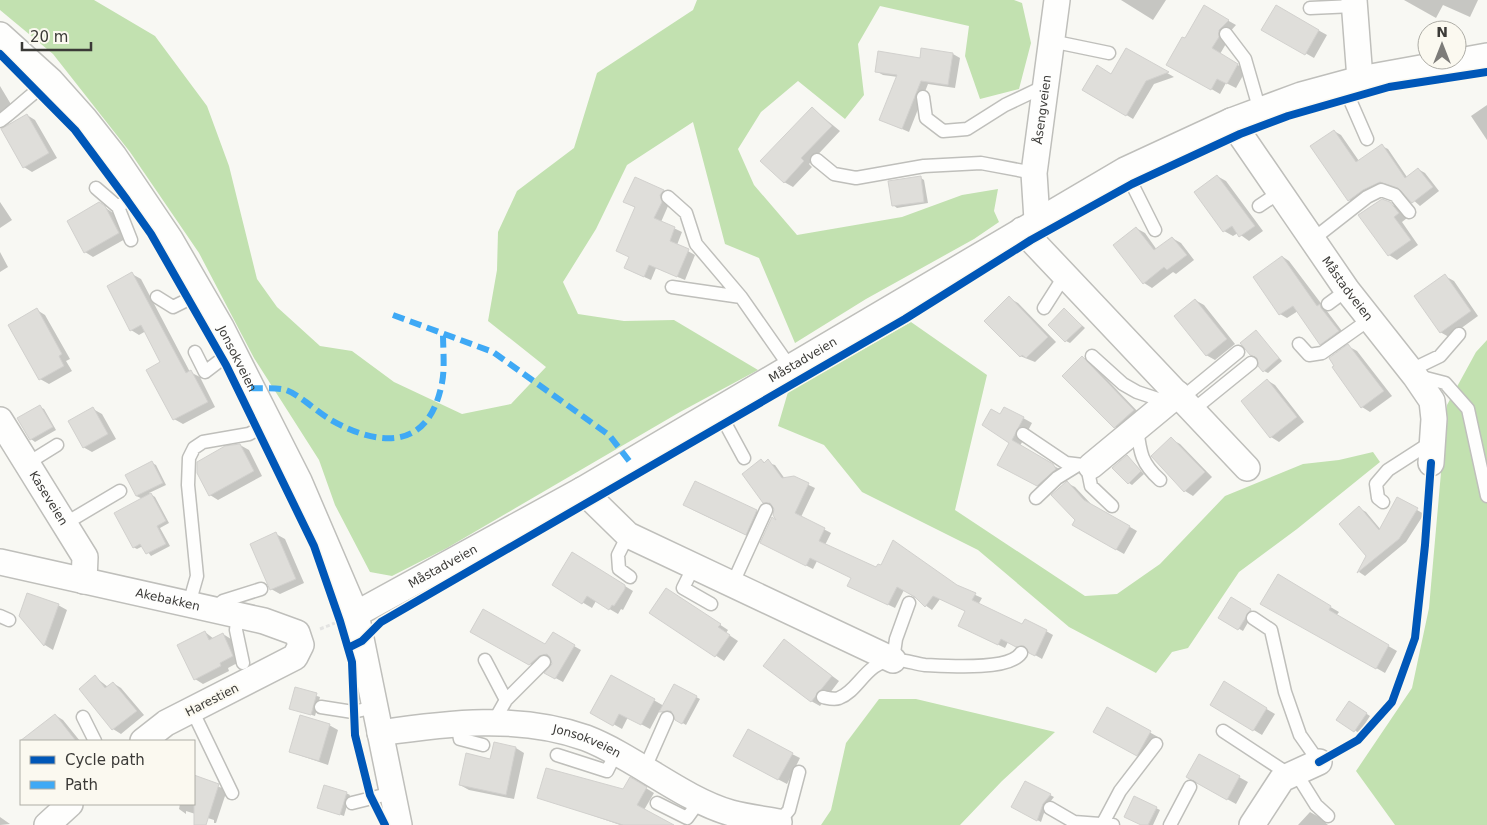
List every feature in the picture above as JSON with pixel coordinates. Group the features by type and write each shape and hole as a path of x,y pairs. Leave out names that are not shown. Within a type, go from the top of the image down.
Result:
{"street":[{"name":"Åsengveien","path":"1030,225 1034,173 1058,0"},
{"path":"1352,81 1354,3"},
{"name":"Jonsokveien","path":"0,35 51,81 114,156 170,238 201,292 270,423 306,497 375,707 399,825"},
{"name":"Måstadveien","path":"345,618 582,490 1125,170 1231,120 1352,81 1487,56"},
{"name":"Måstadveien","path":"1231,120 1312,240 1338,297 1370,319 1413,373 1432,401 1434,419 1432,452"},
{"path":"1030,225 1065,275 1180,401 1247,468"},
{"path":"1084,466 1136,428 1180,401"},
{"name":"Kaseveien","path":"0,420 66,523 85,557 84,581"},
{"path":"582,490 628,535 893,660"},
{"name":"Akebakken","path":"0,562 201,606 288,628 297,633 301,645 295,656 283,664"},
{"name":"Harestien","path":"144,740 166,723 283,664"},
{"name":"Jonsokveien","path":"380,733 457,724 493,723 553,729 587,739 616,753 700,800 727,819 779,822"},
{"path":"1252,825 1282,779 1319,762"}],"lane":[{"path":"1310,8 1354,3"},
{"path":"1226,34 1245,59 1260,110"},
{"path":"1051,41 1109,53"},
{"path":"0,121 17,109 36,89 51,81"},
{"path":"1352,81 1367,139"},
{"path":"923,97 926,118 943,131 967,129 1005,105 1045,86"},
{"path":"817,160 834,174 856,178 924,166 981,163 1034,173"},
{"path":"1125,170 1155,230"},
{"path":"96,188 118,207 131,240"},
{"path":"1312,240 1367,196 1381,190 1394,195 1409,212"},
{"path":"118,207 139,192"},
{"path":"1258,206 1280,192"},
{"path":"668,197 686,213 696,244 741,297 790,367"},
{"path":"1044,308 1065,275"},
{"path":"672,287 741,297"},
{"path":"157,297 173,307 201,292"},
{"path":"1299,344 1310,355 1322,353 1370,319"},
{"path":"1413,373 1440,356 1459,334"},
{"path":"195,352 205,372 222,359 234,354"},
{"path":"1180,401 1238,352"},
{"path":"1092,356 1130,388 1180,401 1251,363"},
{"path":"1413,373 1445,383 1468,409 1487,496"},
{"path":"718,410 744,458"},
{"path":"261,589 201,606 188,485 189,458 194,448 202,442 249,434 270,423"},
{"path":"1136,428 1140,449 1147,468 1160,480"},
{"path":"1023,434 1066,463 1084,466 1088,471 1091,486 1112,506"},
{"path":"28,463 57,445"},
{"path":"1383,502 1378,498 1376,484 1388,470 1432,452"},
{"path":"1036,498 1057,478 1084,466"},
{"path":"66,523 120,491"},
{"path":"732,585 766,510"},
{"path":"628,535 618,556 619,569 630,577"},
{"path":"694,566 683,588 711,604"},
{"path":"893,660 896,639 909,602"},
{"path":"238,615 236,630 243,663"},
{"path":"1253,618 1271,630 1286,692 1300,735 1319,762"},
{"path":"823,697 837,699 849,692 867,670 893,660 924,665 1002,664 1018,658 1021,653"},
{"path":"485,660 506,700"},
{"path":"493,723 506,700 544,662"},
{"path":"321,707 353,712 375,707"},
{"path":"192,710 232,793"},
{"path":"83,717 94,740"},
{"path":"645,768 667,718"},
{"path":"457,724 460,739 483,745"},
{"path":"1223,731 1293,774 1316,805 1328,816"},
{"path":"1050,808 1074,822 1108,824 1120,792 1156,744"},
{"path":"557,755 608,771 616,753"},
{"path":"779,822 789,810 799,772"},
{"path":"1170,825 1190,787"},
{"path":"352,803 373,800 392,793"},
{"path":"657,803 687,818 700,800"}],"green space":[{"path":"0,0 94,0 155,36 207,106 229,166 257,279 277,307 320,346 352,351 394,382 462,414 511,404 546,367 488,321 497,270 498,232 517,191 574,148 597,73 693,10 697,0 1014,0 1022,3 1031,43 1019,89 980,99 965,56 969,26 880,6 858,44 864,95 845,119 798,81 761,112 738,149 754,185 797,235 902,217 962,195 998,189 994,211 999,222 974,239 866,299 795,343 759,258 725,244 693,122 627,165 596,229 563,282 578,314 624,321 674,320 758,370 680,412 447,548 392,576 370,572 335,505 319,460 254,358 199,253 130,152 53,54 0,10"},
{"path":"911,322 987,375 955,510 1085,596 1117,594 1160,564 1225,496 1303,464 1339,460 1373,452 1380,462 1297,529 1239,572 1188,648 1172,652 1156,673 1069,627 978,550 862,492 824,445 778,426 788,392"},
{"path":"1487,340 1487,825 1395,825 1356,771 1412,688 1429,608 1447,405 1476,352"},
{"path":"879,699 916,699 1055,732 1002,781 960,825 821,825 831,810 846,743"}],"building":[{"path":"1204,5 1229,20 1219,30 1219,37 1212,48 1238,64 1227,84 1217,79 1211,90 1166,65 1182,37 1185,38"},
{"path":"1276,5 1319,30 1305,55 1261,30"},
{"path":"921,48 953,53 948,85 921,81 902,129 879,120 897,75 875,72 878,51 920,58"},
{"path":"1126,48 1169,72 1146,81 1126,116 1082,90 1097,65 1111,74"},
{"path":"812,107 832,126 801,158 804,161 784,183 760,161"},
{"path":"27,114 49,153 23,168 1,129"},
{"path":"1334,130 1356,162 1382,144 1405,178 1418,168 1433,187 1412,203 1398,188 1380,182 1363,190 1348,201 1310,146"},
{"path":"1217,175 1255,226 1239,237 1232,226 1223,232 1194,192"},
{"path":"921,176 924,202 892,206 888,181"},
{"path":"635,177 664,190 660,195 662,202 654,218 675,227 670,241 689,249 677,277 649,265 644,277 624,268 629,257 616,251 635,207 623,202"},
{"path":"1382,199 1390,202 1399,213 1394,217 1411,240 1388,256 1358,215"},
{"path":"99,202 105,206 119,233 84,253 67,221"},
{"path":"1136,227 1154,250 1172,237 1187,255 1167,270 1164,267 1143,284 1113,245"},
{"path":"1282,256 1317,306 1320,304 1339,331 1320,345 1293,306 1279,315 1253,277"},
{"path":"132,272 186,373 191,370 208,402 173,420 146,370 160,362 141,325 130,331 107,286"},
{"path":"1445,274 1471,311 1440,333 1414,296"},
{"path":"1009,296 1048,337 1026,358 1022,355 1020,357 984,321"},
{"path":"1195,299 1227,339 1206,356 1174,316"},
{"path":"37,308 62,354 59,356 64,366 39,380 8,325"},
{"path":"1064,308 1082,326 1065,342 1048,325"},
{"path":"1256,330 1279,358 1263,372 1258,366 1257,358 1250,355 1240,343"},
{"path":"1348,344 1384,391 1361,408 1332,367 1334,366 1329,358"},
{"path":"1082,356 1134,410 1114,428 1062,376"},
{"path":"1267,379 1297,417 1270,438 1241,401"},
{"path":"40,405 53,427 30,440 17,418"},
{"path":"93,407 108,434 83,448 68,421"},
{"path":"1004,407 1024,417 1012,440 1053,464 1056,469 1037,486 997,465 1009,443 982,425 991,409 1000,414"},
{"path":"1171,437 1205,472 1184,492 1151,456"},
{"path":"240,444 254,471 209,496 197,473 197,462 225,446"},
{"path":"1127,455 1141,471 1128,484 1112,468"},
{"path":"761,459 764,463 768,459 782,478 794,476 809,483 795,513 825,528 819,541 876,567 878,564 881,565 893,540 957,585 976,593 972,600 1022,624 1025,619 1047,630 1035,656 1029,653 1024,646 1016,647 1001,639 998,645 958,626 965,611 933,596 925,607 915,597 897,587 888,605 847,586 851,578 810,558 806,566 760,543 772,517 776,520 773,515 774,509 770,503 763,503 742,474"},
{"path":"152,461 163,483 136,496 125,475"},
{"path":"695,481 757,510 746,535 683,505"},
{"path":"1067,481 1084,500 1130,526 1116,550 1072,525 1075,520 1051,495"},
{"path":"151,493 166,521 157,526 166,544 146,554 140,544 133,548 114,513"},
{"path":"1397,497 1418,508 1399,539 1357,573 1366,556 1339,524 1359,506 1379,530"},
{"path":"276,532 296,579 270,590 250,544"},
{"path":"572,552 625,585 625,589 614,606 612,605 609,610 587,596 582,604 552,585"},
{"path":"1278,574 1331,606 1329,610 1389,645 1376,669 1260,604"},
{"path":"666,588 721,624 718,627 730,635 715,657 649,613"},
{"path":"27,593 59,604 44,646 19,616"},
{"path":"1231,597 1251,609 1238,630 1218,618"},
{"path":"483,609 545,644 553,632 575,645 555,679 544,673 552,664 547,654 539,656 529,665 470,632"},
{"path":"205,631 209,640 223,633 233,656 220,663 221,666 194,680 177,645"},
{"path":"784,639 832,676 811,702 763,666"},
{"path":"95,675 105,688 113,682 137,711 112,730 79,689"},
{"path":"611,675 655,699 641,725 619,714 613,726 590,713"},
{"path":"1224,681 1267,708 1253,731 1210,705"},
{"path":"674,684 697,696 682,724 675,720 671,711 659,712"},
{"path":"295,687 317,693 311,715 289,709"},
{"path":"1349,701 1367,713 1354,732 1336,720"},
{"path":"1107,707 1151,731 1137,756 1093,732"},
{"path":"55,714 75,740 21,740"},
{"path":"300,715 330,724 319,761 289,752"},
{"path":"748,729 793,753 778,780 733,756"},
{"path":"494,742 516,747 506,795 459,785 466,753 490,759"},
{"path":"1199,754 1240,776 1227,800 1186,777"},
{"path":"546,768 623,789 630,777 647,787 637,805 674,825 623,825 537,798"},
{"path":"195,775 219,784 206,825 194,825"},
{"path":"1025,781 1051,794 1043,804 1037,821 1011,807"},
{"path":"324,785 347,792 340,815 317,808"},
{"path":"1134,796 1157,807 1148,825 1141,825 1124,817"}],"marked path":[{"path":"393,315 493,352 609,435 630,462"},
{"path":"251,388 286,390 331,420 350,429 385,438 400,437 414,432 426,421 436,405 443,377 443,333"}],"cycle path":[{"path":"0,54 75,130 127,200 151,234 226,365 314,546 340,621 352,662 355,735 370,795 385,825"},
{"path":"348,648 362,641 381,622 905,319 1031,240 1132,184 1240,134 1288,116 1389,87 1487,72"},
{"path":"1319,762 1358,740 1392,702 1415,638 1431,463"}]}
